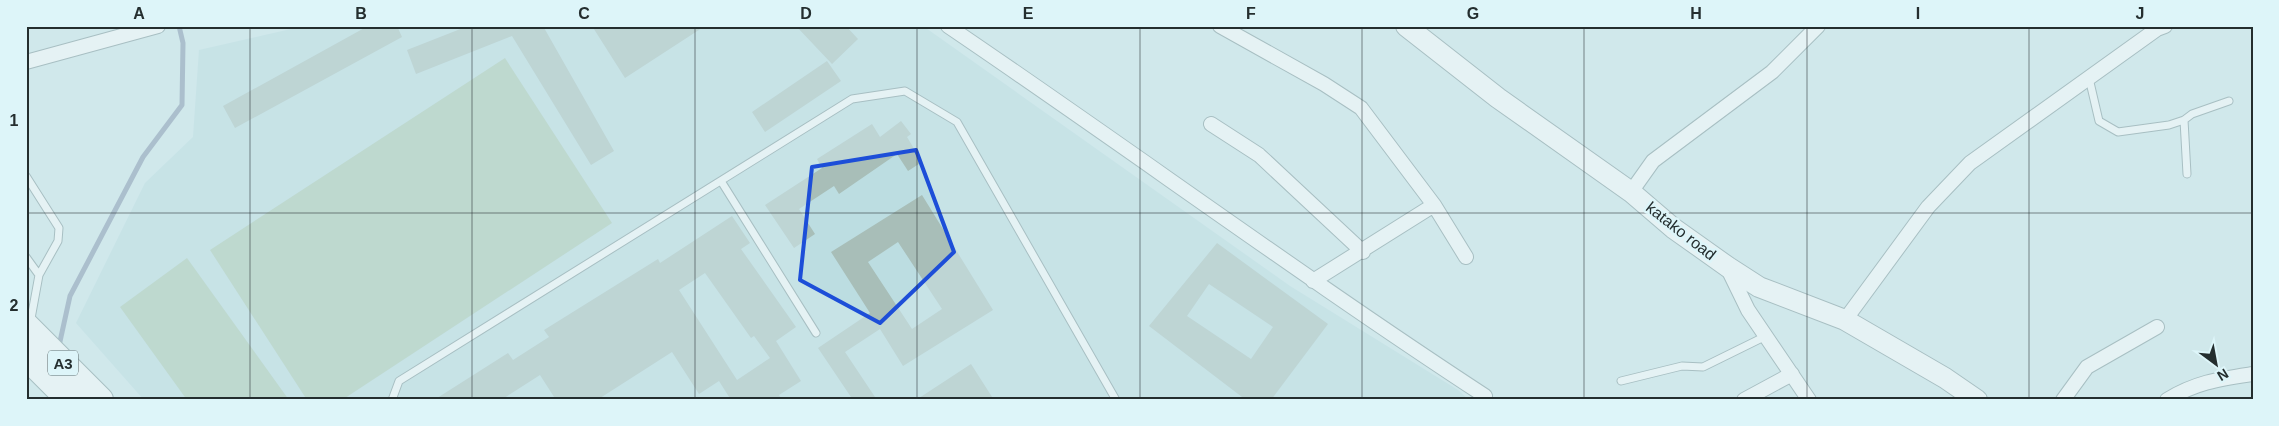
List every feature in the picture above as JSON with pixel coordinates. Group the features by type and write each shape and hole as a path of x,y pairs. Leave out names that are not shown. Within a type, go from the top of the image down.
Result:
{"highway":[{"name":"A3","path":"28,328 100,400"},
{"name":"A3","path":"26,356 70,400"}],"street":[{"path":"26,62 158,26"},
{"path":"948,26 1072,110 1313,281 1485,396"},
{"path":"1220,26 1324,84 1361,108 1434,205 1466,257"},
{"name":"katako road","path":"1406,26 1498,98 1631,192 1673,228 1728,267 1759,287 1845,320 1945,378 1977,400"},
{"path":"1631,192 1653,161 1772,72 1818,26"},
{"path":"1845,320 1928,207 1970,163 2157,29 2165,26"},
{"path":"1210,124 1259,155 1363,252"},
{"path":"1313,281 1363,252 1434,205"},
{"path":"1728,267 1748,310 1809,400"},
{"path":"2063,400 2087,367 2157,327"},
{"path":"1744,400 1792,374"},
{"path":"2168,400 2189,387 2212,380 2253,374"}],"lane":[{"path":"2089,78 2099,121 2118,132 2169,125 2184,120 2192,114 2229,102"},
{"path":"392,400 399,381 852,99 905,91 957,122 1116,400"},
{"path":"2184,120 2187,174"},
{"path":"26,176 59,228 58,241 39,275 28,328"},
{"path":"721,181 816,332"},
{"path":"26,257 39,275"},
{"path":"1621,381 1682,366 1703,367 1766,336"}],"highlighted area":[{"path":"916,150 954,252 880,323 800,280 812,167"}],"shaded area":[{"path":"304,26 923,26 1290,286 1458,390 1469,400 144,400 76,323 145,183 193,137 199,50"}],"green space":[{"path":"505,58 612,223 342,400 307,400 210,250"},
{"path":"187,258 289,400 187,400 120,307"}],"building":[{"path":"368,26 397,26 402,37 235,128 223,106"},
{"path":"468,26 543,26 614,151 591,165 512,36 416,74 407,50"},
{"path":"592,26 705,26 625,78"},
{"path":"796,26 846,26 858,39 832,64"},
{"path":"827,61 841,81 765,132 752,112"},
{"path":"901,121 911,134 907,137 922,162 908,171 897,154 839,194 834,186 799,209 815,234 794,248 765,205 822,168 817,159 872,124 880,137"},
{"path":"922,195 993,310 903,366 880,329 845,352 877,400 853,400 818,348 870,313 831,252","holes":["898,242 942,309 912,329 868,262"]},
{"path":"732,216 750,243 741,249 796,327 776,341 801,381 779,395 782,400 731,400 719,381 699,394 672,352 597,400 556,400 540,375 501,400 434,400 508,353 513,360 549,337 544,330 658,259 660,263","holes":["705,273 751,338 754,336 770,358 737,380 679,290"]},
{"path":"1217,243 1328,324 1271,400 1246,400 1149,326","holes":["1209,284 1273,327 1251,359 1187,316"]},
{"path":"971,364 994,400 916,400"}],"waterway":[{"path":"59,346 70,296 143,157 182,105 183,43 179,26"}]}
